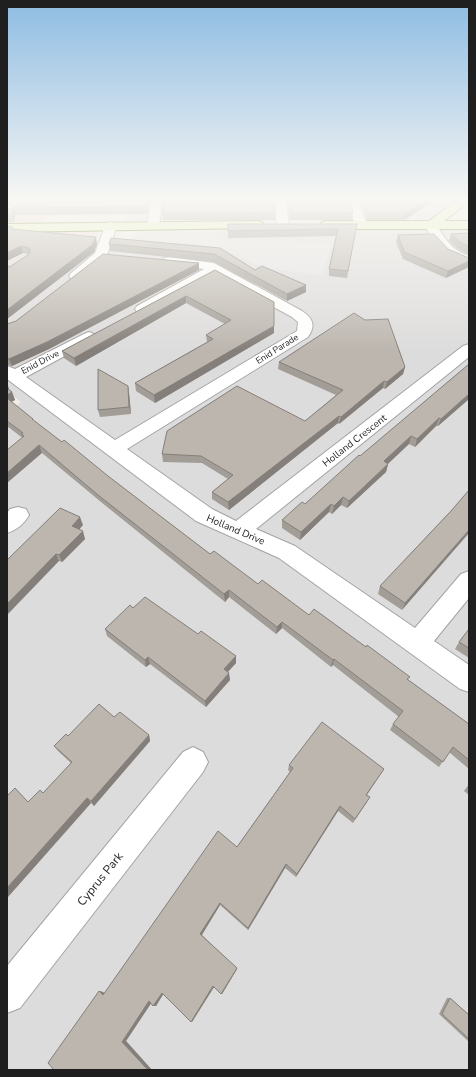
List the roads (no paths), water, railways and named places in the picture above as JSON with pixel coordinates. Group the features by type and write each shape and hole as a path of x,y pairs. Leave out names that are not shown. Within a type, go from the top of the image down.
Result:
{"street":[{"path":"65,284 109,255 109,250"},
{"path":"448,250 469,260"},
{"name":"Enid Parade","path":"114,449 303,334 306,329 307,324 298,314 215,269 200,264 155,259"},
{"path":"131,315 215,269"},
{"name":"Enid Drive","path":"10,374 104,329"},
{"name":"Holland Crescent","path":"239,531 469,349"},
{"name":"Holland Drive","path":"10,374 204,515 287,552 469,680"},
{"path":"417,644 469,581"},
{"name":"Cyprus Park","path":"7,995 193,762"}]}
